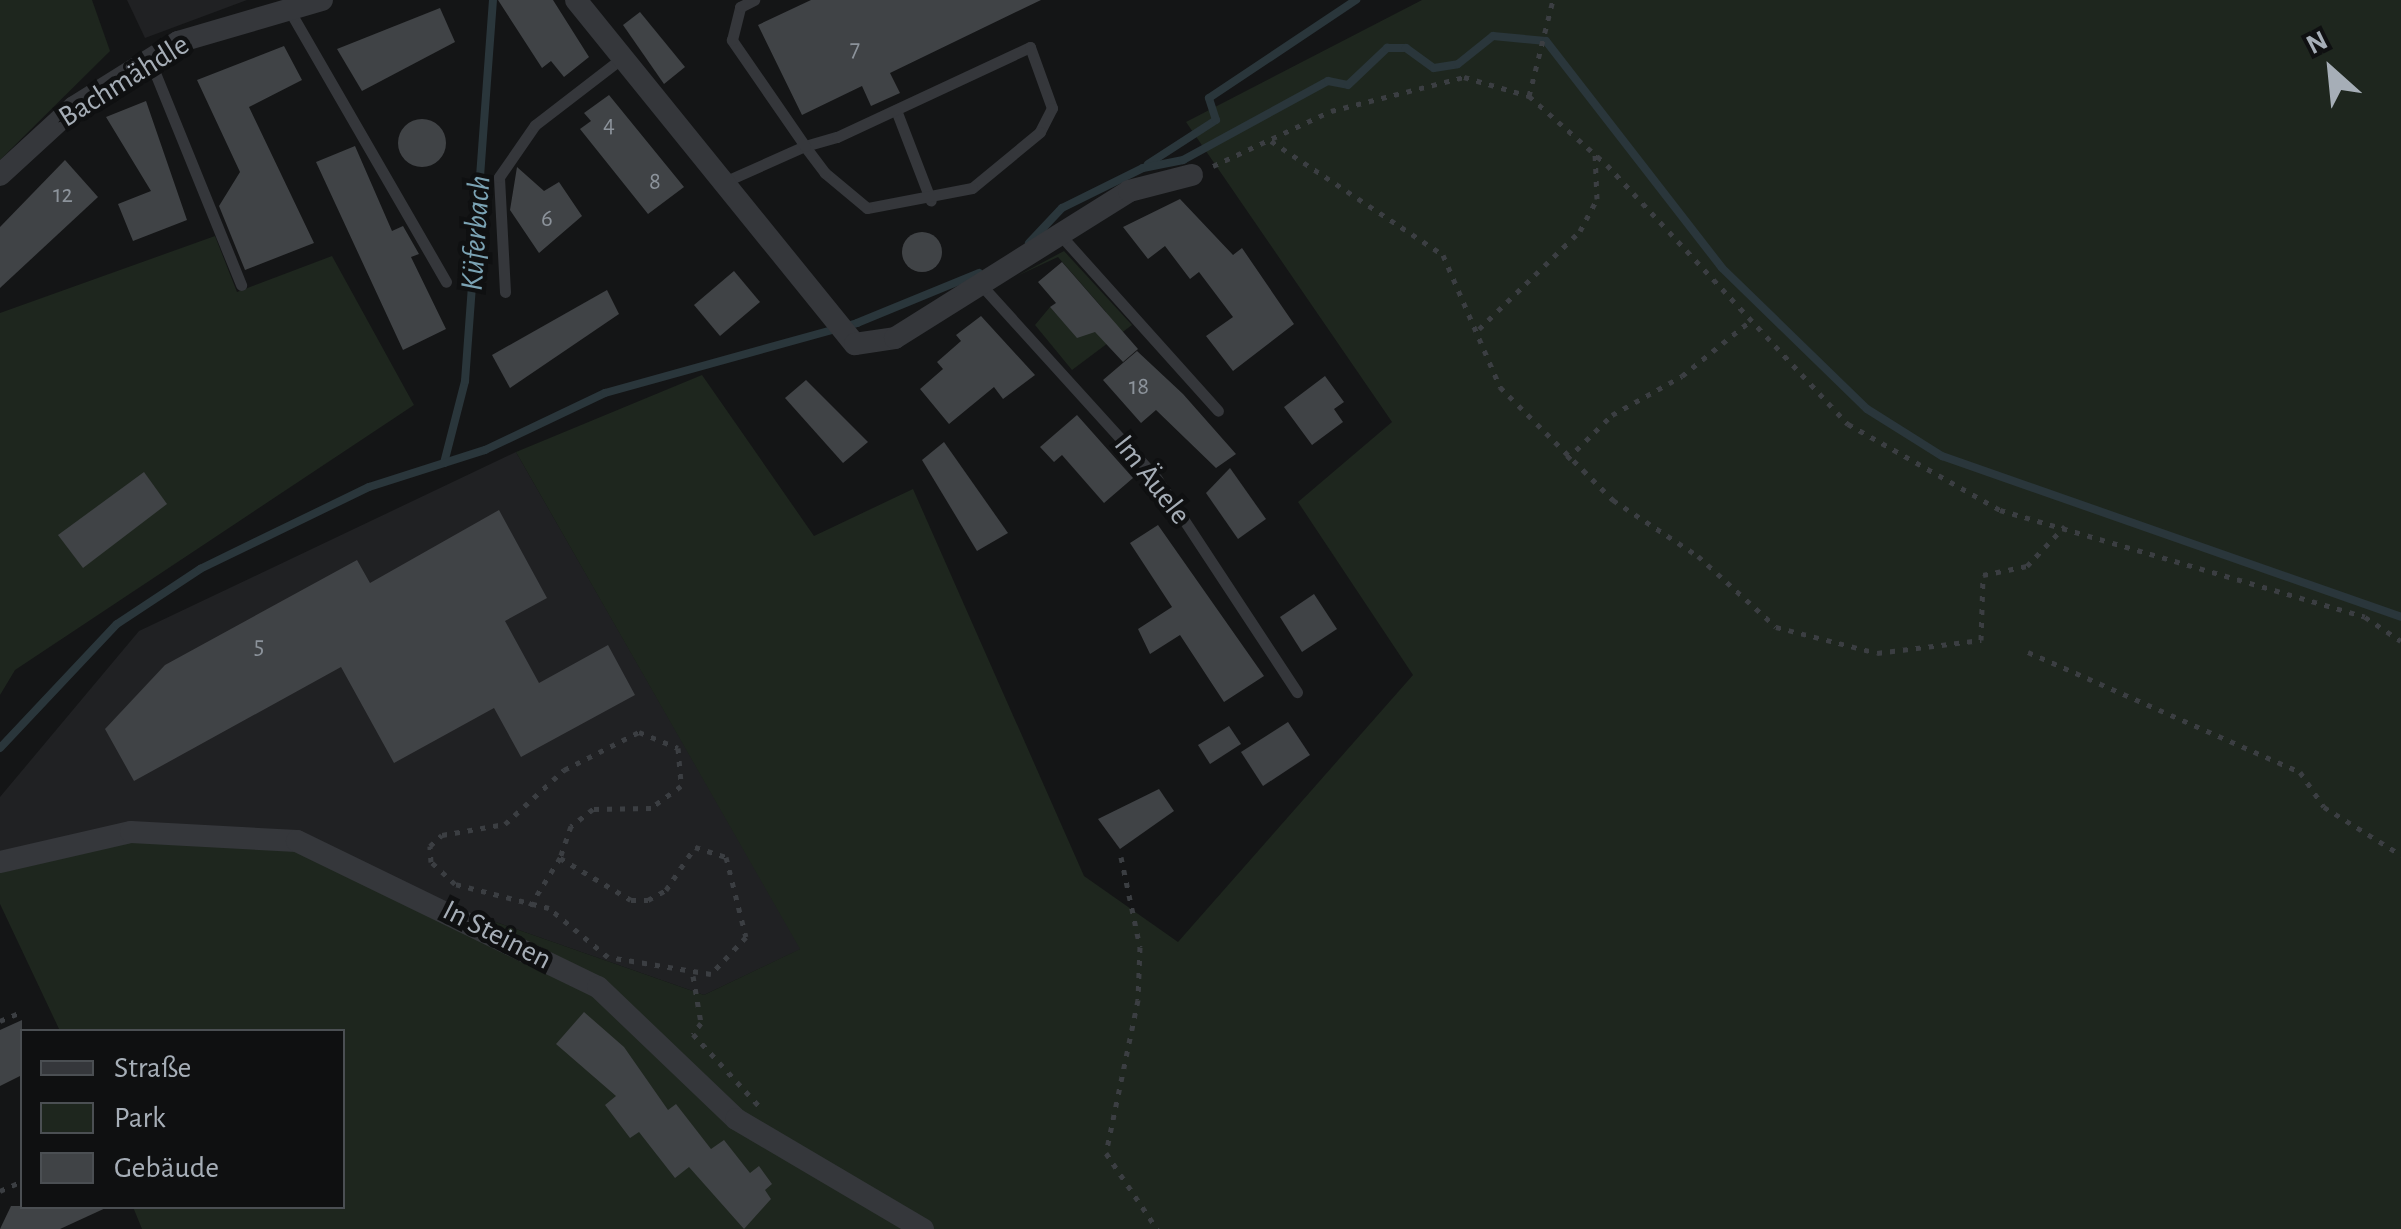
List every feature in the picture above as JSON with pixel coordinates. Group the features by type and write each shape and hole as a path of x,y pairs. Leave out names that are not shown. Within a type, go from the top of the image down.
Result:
{"street":[{"name":"Bachmähdle","path":"0,175 74,107 149,58 288,8 322,0"},
{"path":"576,0 820,308 849,338 872,346 895,338 983,287 1129,191 1192,175"},
{"name":"In Steinen","path":"0,862 131,832 297,842 598,987 703,1094 748,1126 923,1229"}],"lane":[{"path":"724,182 805,146 896,110 1030,47 1050,88 1040,132 1007,164 931,201 867,208 805,146 732,40 740,7 754,0"},
{"path":"288,8 446,282"},
{"path":"149,58 240,285"},
{"path":"505,292 499,176 535,126 622,58"},
{"path":"896,110 931,201"},
{"path":"1062,238 1218,411"},
{"name":"Im Äuele","path":"983,287 1157,479 1298,692"}],"path":[{"path":"1529,96 1554,0"},
{"path":"1192,175 1331,112 1464,77 1529,96 1595,154 1848,424 2000,510 2065,526 2212,578 2366,617 2401,641"},
{"path":"1271,141 1443,255 1480,329 1500,387 1567,460 1776,626 1876,653 1981,640 1982,576 2026,566 2065,526"},
{"path":"1480,329 1580,231 1596,198 1595,154"},
{"path":"1567,460 1612,415 1750,322"},
{"path":"2028,652 2300,772 2324,807 2401,855"},
{"path":"530,906 560,858 571,826 593,809 669,803 681,786 678,748 639,732 564,770 505,824 456,829 430,846 439,874 455,884 530,906 549,908 608,957 693,976 735,958 746,937 726,857 694,848 666,890 648,900 631,900 560,858"},
{"path":"1122,857 1140,948 1138,1000 1106,1153 1157,1229"},
{"path":"693,976 701,1023 692,1034 756,1094 748,1126"},
{"path":"0,1022 19,1013"}],"shaded area":[{"path":"127,0 247,0 145,38"},
{"path":"516,452 801,949 704,995 273,844 0,873 0,797 139,631"}],"green space":[{"path":"0,0 92,0 110,51 0,160"},
{"path":"1422,0 2401,0 2401,1229 142,1229 134,1209 345,1209 345,1029 59,1029 0,904 0,873 140,840 273,844 704,995 800,949 516,452 702,375 814,536 913,489 1084,876 1178,942 1413,675 1298,502 1392,422 1186,122"},
{"path":"215,236 237,292 332,256 414,405 15,670 0,695 0,313"},
{"path":"1064,251 1132,325 1072,370 1035,325 1050,307 1077,337 1106,312 1058,257 1017,276"}],"building":[{"path":"498,0 553,0 589,57 564,77 551,61 542,68"},
{"path":"811,0 1041,0 890,73 900,93 871,106 862,86 802,115 758,25"},
{"path":"440,8 455,42 362,91 337,49"},
{"path":"640,12 685,67 664,84 623,25"},
{"path":"284,46 302,80 249,107 314,243 245,270 219,206 240,172 197,80"},
{"path":"609,95 684,187 648,214 580,129 591,121 584,113"},
{"path":"146,101 187,220 133,241 118,204 151,191 106,117"},
{"path":"422,119 439,126 446,143 439,160 422,167 405,160 398,143 405,126"},
{"path":"355,146 392,231 403,226 419,254 411,257 446,329 403,350 316,162"},
{"path":"65,160 98,197 0,288 0,227"},
{"path":"517,167 544,191 559,182 582,216 539,253 510,210"},
{"path":"1180,199 1233,255 1242,248 1294,324 1233,371 1206,336 1233,317 1199,272 1190,279 1165,246 1148,259 1123,227"},
{"path":"922,232 936,238 942,252 936,266 922,272 908,266 902,252 908,238"},
{"path":"1062,262 1138,349 1123,362 1095,332 1077,338 1050,307 1056,303 1038,282"},
{"path":"734,271 760,302 720,336 694,305"},
{"path":"607,290 619,314 510,388 492,355"},
{"path":"981,316 1035,375 1003,399 994,387 949,424 920,389 943,369 937,362 961,341 956,335"},
{"path":"1137,351 1183,394 1236,454 1216,468 1156,410 1141,423 1103,380"},
{"path":"1325,376 1344,402 1334,409 1343,422 1312,445 1284,407"},
{"path":"806,380 868,442 843,463 785,398"},
{"path":"1077,415 1133,478 1104,503 1062,455 1054,462 1040,447"},
{"path":"944,442 1008,533 977,551 922,460"},
{"path":"1230,468 1266,519 1238,539 1206,493"},
{"path":"144,472 167,504 83,568 58,535"},
{"path":"499,510 547,598 505,621 539,683 608,645 635,695 521,757 494,708 394,763 341,667 134,781 105,729 165,665 357,560 370,583"},
{"path":"1158,525 1264,676 1224,702 1180,635 1150,654 1138,629 1172,607 1130,543"},
{"path":"1314,594 1337,629 1302,652 1280,617"},
{"path":"1288,722 1310,755 1263,786 1241,752"},
{"path":"1229,726 1241,744 1210,764 1198,745"},
{"path":"1159,789 1174,811 1120,849 1098,819"},
{"path":"584,1012 624,1047 668,1110 676,1104 711,1149 724,1140 750,1173 759,1166 772,1184 765,1190 771,1199 744,1229 689,1167 675,1178 639,1132 630,1138 605,1105 616,1096 556,1044"},
{"path":"22,1020 20,1076 0,1086 0,1030"},
{"path":"11,1206 103,1209 60,1229 0,1229"}],"waterway":[{"name":"Küferbach","path":"444,463 465,381 493,0"},
{"path":"1148,164 1216,120 1209,98 1356,0"},
{"path":"1029,243 1062,208 1143,168 1183,160 1328,81 1348,85 1387,48 1406,48 1434,68 1458,64 1493,36 1546,41 1722,268 1867,409 1942,456 2401,617"},
{"path":"0,748 117,624 200,569 369,487 485,450 605,393 857,323 979,273"}]}
